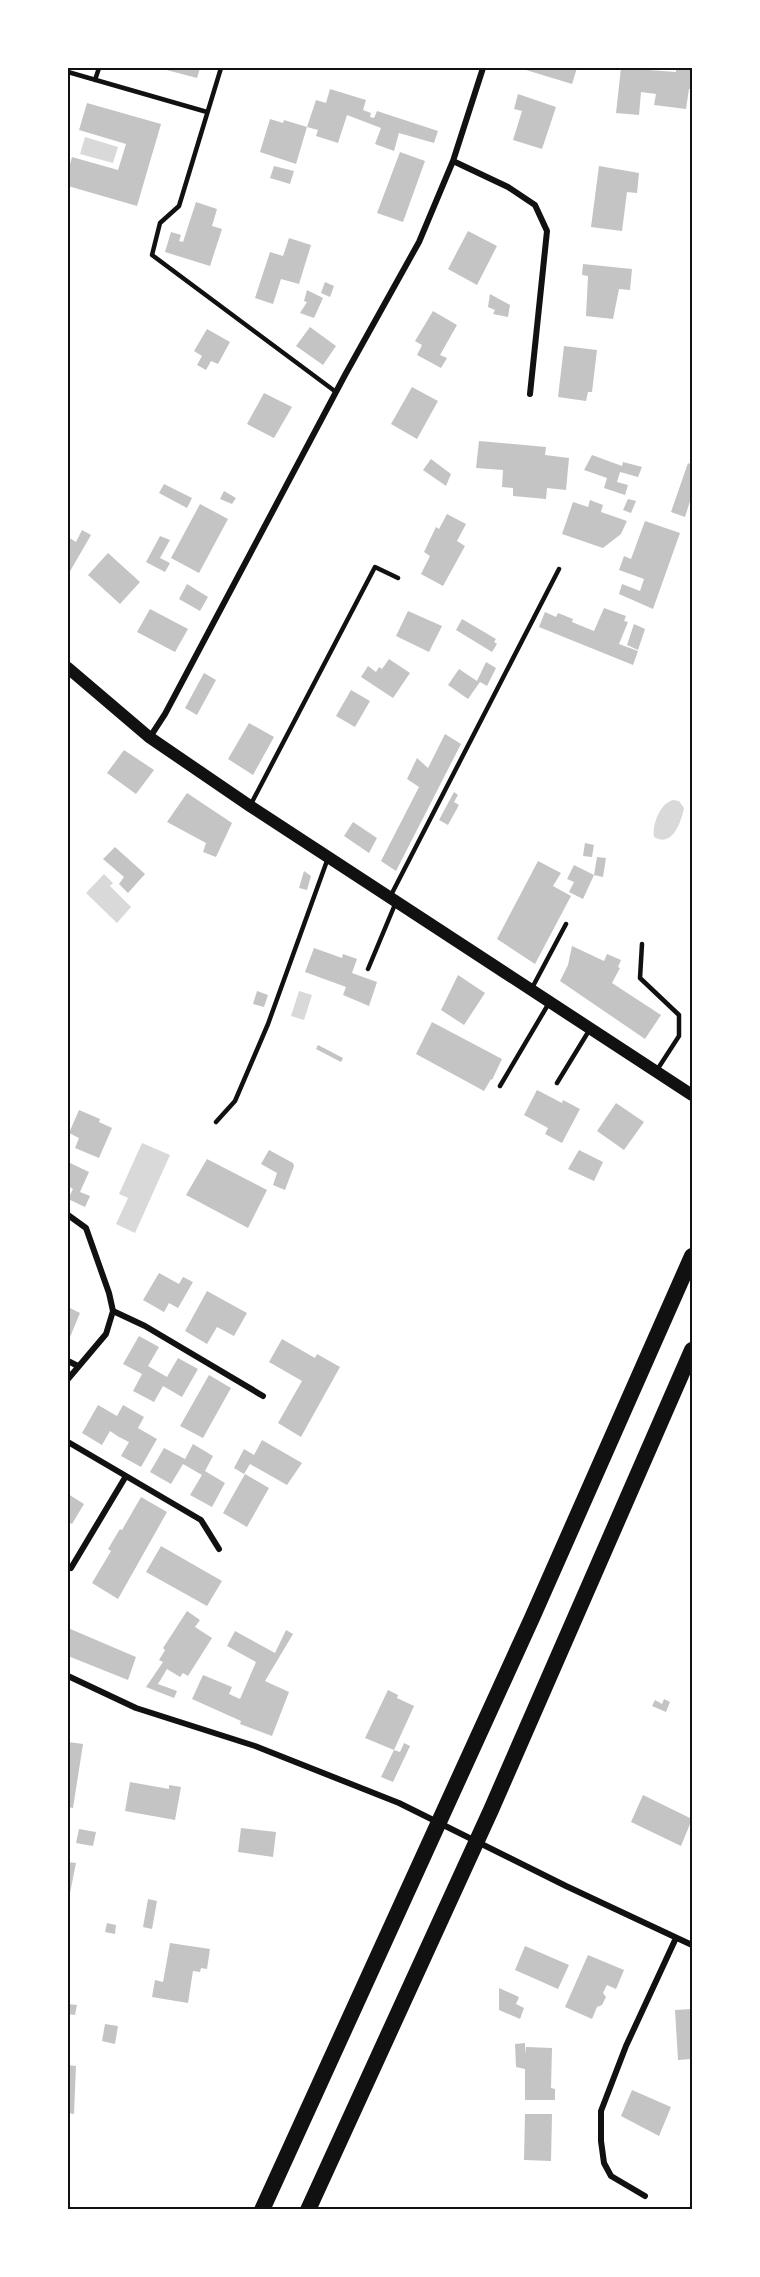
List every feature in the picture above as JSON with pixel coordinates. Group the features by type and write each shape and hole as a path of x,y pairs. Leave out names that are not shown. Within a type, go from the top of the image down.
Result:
{"highway":[{"path":"262,2210 693,1256"},
{"path":"308,2210 491,1810 693,1350"}],"main road":[{"path":"68,668 149,737 250,806 693,1095"}],"street":[{"path":"149,737 165,714 336,392 419,243 453,161 483,68"},
{"path":"453,161 508,188 535,205 548,231 530,394"},
{"path":"68,1215 86,1228 113,1311 106,1334 68,1379"},
{"path":"113,1311 145,1326 263,1396"},
{"path":"68,1361 78,1366"},
{"path":"68,1442 201,1520 219,1549"},
{"path":"71,1568 126,1476"},
{"path":"68,1676 136,1708 255,1746 399,1803 693,1945"},
{"path":"645,2196 611,2176 604,2163 601,2111 626,2046 676,1938"}],"lane":[{"path":"95,80 99,68"},
{"path":"221,68 179,206 160,223 152,255 336,392"},
{"path":"68,72 207,112"},
{"path":"250,806 375,567 398,578"},
{"path":"368,969 393,899 559,569"},
{"path":"216,1122 235,1101 268,1024 328,857"},
{"path":"532,988 566,924"},
{"path":"642,944 640,978 679,1016 679,1036 657,1070"},
{"path":"500,1086 550,1001"},
{"path":"557,1083 591,1027"}],"shaded area":[{"path":"85,137 118,147 113,163 80,154"},
{"path":"673,800 679,801 684,808 681,820 671,837 660,840 654,837 654,827 664,805"},
{"path":"104,874 113,883 110,886 131,907 117,923 86,893"},
{"path":"299,991 312,995 304,1020 291,1016"},
{"path":"142,1143 170,1155 135,1233 116,1224 128,1198 119,1194"}],"building":[{"path":"159,68 200,68 197,78"},
{"path":"527,68 577,68 572,84 526,70"},
{"path":"621,68 676,72 676,68 692,68 692,89 689,89 686,109 654,105 656,94 641,92 639,115 616,113"},
{"path":"330,89 366,100 363,110 371,113 370,117 374,118 377,111 438,131 434,143 399,133 394,151 375,144 381,128 347,115 338,143 316,136 318,130 307,127 316,100 326,103"},
{"path":"518,94 556,107 542,149 513,140 522,111 514,109"},
{"path":"87,103 161,124 137,206 68,186 68,171 72,157 118,170 126,144 79,130"},
{"path":"270,119 283,123 284,120 307,127 296,164 260,152"},
{"path":"400,152 425,161 403,222 377,213"},
{"path":"274,166 294,171 290,184 270,178"},
{"path":"599,166 639,173 637,193 627,192 622,231 591,227"},
{"path":"196,202 217,209 212,226 222,229 210,266 165,252 171,232 181,235 179,241 183,242"},
{"path":"468,231 497,246 477,285 448,269"},
{"path":"289,238 311,245 299,284 281,279 273,304 255,298 270,252 283,256"},
{"path":"583,264 632,269 630,290 619,289 613,319 586,316 588,276 582,275"},
{"path":"325,282 334,286 330,297 321,293"},
{"path":"307,290 323,298 314,318 300,313 307,302 304,301"},
{"path":"490,294 510,305 508,317 493,314 495,310 488,307"},
{"path":"433,311 457,325 440,355 447,358 441,368 417,355 422,345 415,341"},
{"path":"310,327 336,346 323,365 296,346"},
{"path":"207,329 230,342 218,364 211,361 206,370 197,365 202,356 194,351"},
{"path":"564,346 597,350 592,392 588,392 586,401 558,397"},
{"path":"412,387 438,401 417,439 391,424"},
{"path":"264,393 292,407 274,438 247,424"},
{"path":"479,441 546,447 545,455 569,458 566,490 547,488 546,499 513,496 513,488 502,487 503,470 476,468"},
{"path":"592,455 622,466 623,462 642,467 638,477 620,472 617,482 628,485 625,495 604,488 607,478 584,470"},
{"path":"431,459 451,474 446,486 423,470"},
{"path":"688,463 692,465 692,495 685,517 671,512"},
{"path":"164,484 192,498 187,508 159,493"},
{"path":"224,491 236,498 232,504 220,499"},
{"path":"628,499 636,501 631,513 623,510"},
{"path":"590,500 603,505 601,512 627,521 621,534 603,548 562,534 573,502 588,507"},
{"path":"200,504 228,519 199,573 171,558"},
{"path":"447,514 466,524 457,541 465,546 443,586 421,574 430,556 424,552 436,527 439,529"},
{"path":"645,521 680,533 653,609 619,594 622,584 640,591 644,579 619,570 624,556 631,559"},
{"path":"82,530 91,535 69,573 68,537 76,542"},
{"path":"160,536 170,540 160,558 170,563 165,572 146,562"},
{"path":"108,553 140,582 120,604 88,575"},
{"path":"187,584 208,597 200,611 179,599"},
{"path":"604,608 626,616 624,621 628,622 619,644 638,651 633,665 539,627 545,612 556,617 558,613 594,631"},
{"path":"150,609 188,629 175,652 137,632"},
{"path":"408,611 442,626 429,652 396,636"},
{"path":"462,619 496,639 494,642 497,644 492,652 456,630"},
{"path":"634,624 645,629 638,650 627,645"},
{"path":"389,659 410,673 393,698 361,677 368,666 376,672 379,667 382,669"},
{"path":"486,662 496,668 487,686 480,682 468,699 448,685 459,669 477,681"},
{"path":"204,673 216,680 197,715 185,708"},
{"path":"351,690 370,701 355,727 336,716"},
{"path":"249,723 274,737 253,775 228,759"},
{"path":"445,734 461,744 396,871 381,861 419,787 407,779 417,758 428,768"},
{"path":"124,750 154,770 136,794 107,773"},
{"path":"454,792 458,795 454,802 459,805 448,825 439,820"},
{"path":"187,793 232,823 216,857 203,852 206,843 167,822"},
{"path":"353,822 377,838 369,853 344,836"},
{"path":"585,843 594,845 592,857 583,856"},
{"path":"115,847 145,874 128,893 119,884 124,877 103,859"},
{"path":"597,857 606,858 603,877 594,875"},
{"path":"538,861 561,873 553,886 571,896 535,964 497,939"},
{"path":"574,865 594,875 583,899 569,892 574,882 567,879"},
{"path":"304,871 311,876 307,890 299,888"},
{"path":"572,946 604,961 607,954 621,960 618,967 620,968 612,983 661,1015 645,1039 560,981 568,965"},
{"path":"314,948 342,958 343,954 357,959 352,973 377,982 369,1006 343,995 346,987 305,972"},
{"path":"458,975 485,993 464,1025 441,1010"},
{"path":"257,991 268,995 264,1007 253,1004"},
{"path":"432,1022 502,1059 484,1091 416,1054"},
{"path":"318,1045 343,1058 341,1062 316,1049"},
{"path":"537,1090 580,1109 562,1143 545,1134 548,1128 524,1115"},
{"path":"616,1103 644,1122 624,1150 597,1131"},
{"path":"79,1110 100,1119 99,1122 112,1128 99,1158 75,1148 79,1138 69,1133"},
{"path":"269,1150 293,1163 294,1166 285,1190 273,1185 277,1173 261,1164"},
{"path":"579,1150 603,1162 594,1181 568,1169"},
{"path":"207,1159 267,1190 248,1228 186,1195"},
{"path":"68,1162 89,1172 80,1192 90,1196 85,1207 68,1199 73,1189 68,1186"},
{"path":"159,1273 179,1284 183,1277 193,1282 178,1308 169,1303 164,1312 143,1300"},
{"path":"207,1291 247,1313 234,1336 217,1327 207,1344 185,1331"},
{"path":"68,1307 80,1313 68,1342"},
{"path":"139,1336 159,1347 148,1366 167,1377 178,1358 198,1369 182,1397 163,1386 154,1402 133,1391 142,1374 123,1364"},
{"path":"282,1339 315,1358 317,1354 340,1367 301,1437 278,1423 302,1381 269,1362"},
{"path":"209,1375 231,1388 203,1438 180,1426"},
{"path":"98,1405 117,1416 123,1405 144,1417 138,1428 157,1439 141,1467 121,1456 129,1442 110,1431 102,1445 82,1433"},
{"path":"262,1440 302,1463 287,1485 250,1464 244,1474 234,1468 244,1449 254,1455"},
{"path":"193,1444 213,1456 205,1471 225,1483 212,1507 190,1495 202,1475 183,1464 171,1484 150,1472 164,1448 185,1459"},
{"path":"245,1474 269,1488 247,1527 223,1513"},
{"path":"68,1494 84,1504 72,1524 68,1522"},
{"path":"141,1497 167,1512 118,1599 92,1583 111,1551 108,1549"},
{"path":"161,1546 222,1581 207,1606 146,1572"},
{"path":"187,1611 200,1620 195,1627 212,1638 188,1676 183,1673 180,1677 167,1669 158,1684 177,1691 174,1698 146,1687 163,1662 159,1660 165,1650 163,1648"},
{"path":"68,1628 136,1657 128,1680 68,1656"},
{"path":"286,1630 293,1634 265,1681 289,1692 272,1736 240,1724 241,1721 192,1699 203,1675 232,1687 229,1694 240,1699 256,1662 227,1646 235,1631 275,1653"},
{"path":"388,1690 398,1695 397,1698 414,1706 394,1750 365,1738"},
{"path":"664,1699 670,1702 666,1712 652,1706 655,1700 662,1704"},
{"path":"68,1742 83,1744 73,1808 68,1807"},
{"path":"404,1743 410,1746 393,1782 381,1777 394,1750 400,1752"},
{"path":"130,1782 169,1789 169,1785 181,1787 175,1820 125,1811"},
{"path":"643,1795 692,1819 681,1846 631,1822"},
{"path":"241,1828 276,1832 273,1857 238,1852"},
{"path":"79,1829 96,1832 93,1846 76,1843"},
{"path":"68,1862 76,1863 69,1898 68,1898"},
{"path":"148,1899 157,1901 152,1929 143,1927"},
{"path":"107,1923 116,1925 115,1934 105,1932"},
{"path":"170,1943 210,1949 207,1969 201,1968 200,1972 193,1971 188,2003 152,1997 155,1980 163,1982"},
{"path":"525,1946 569,1965 558,1989 515,1970"},
{"path":"588,1955 624,1970 616,1989 607,1985 603,1993 606,1997 602,2005 597,2007 592,2019 565,2007"},
{"path":"499,1988 519,1997 516,2004 524,2008 520,2019 499,2010"},
{"path":"68,2004 77,2005 75,2015 68,2014"},
{"path":"692,2009 692,2059 678,2060 675,2010"},
{"path":"105,2024 118,2026 115,2044 102,2041"},
{"path":"525,2043 525,2054 526,2047 552,2048 551,2088 555,2089 555,2100 525,2100 525,2069 516,2067 515,2044"},
{"path":"68,2065 76,2066 74,2114 68,2113"},
{"path":"632,2090 671,2107 659,2136 621,2116"},
{"path":"525,2114 552,2114 551,2161 524,2160"}]}
